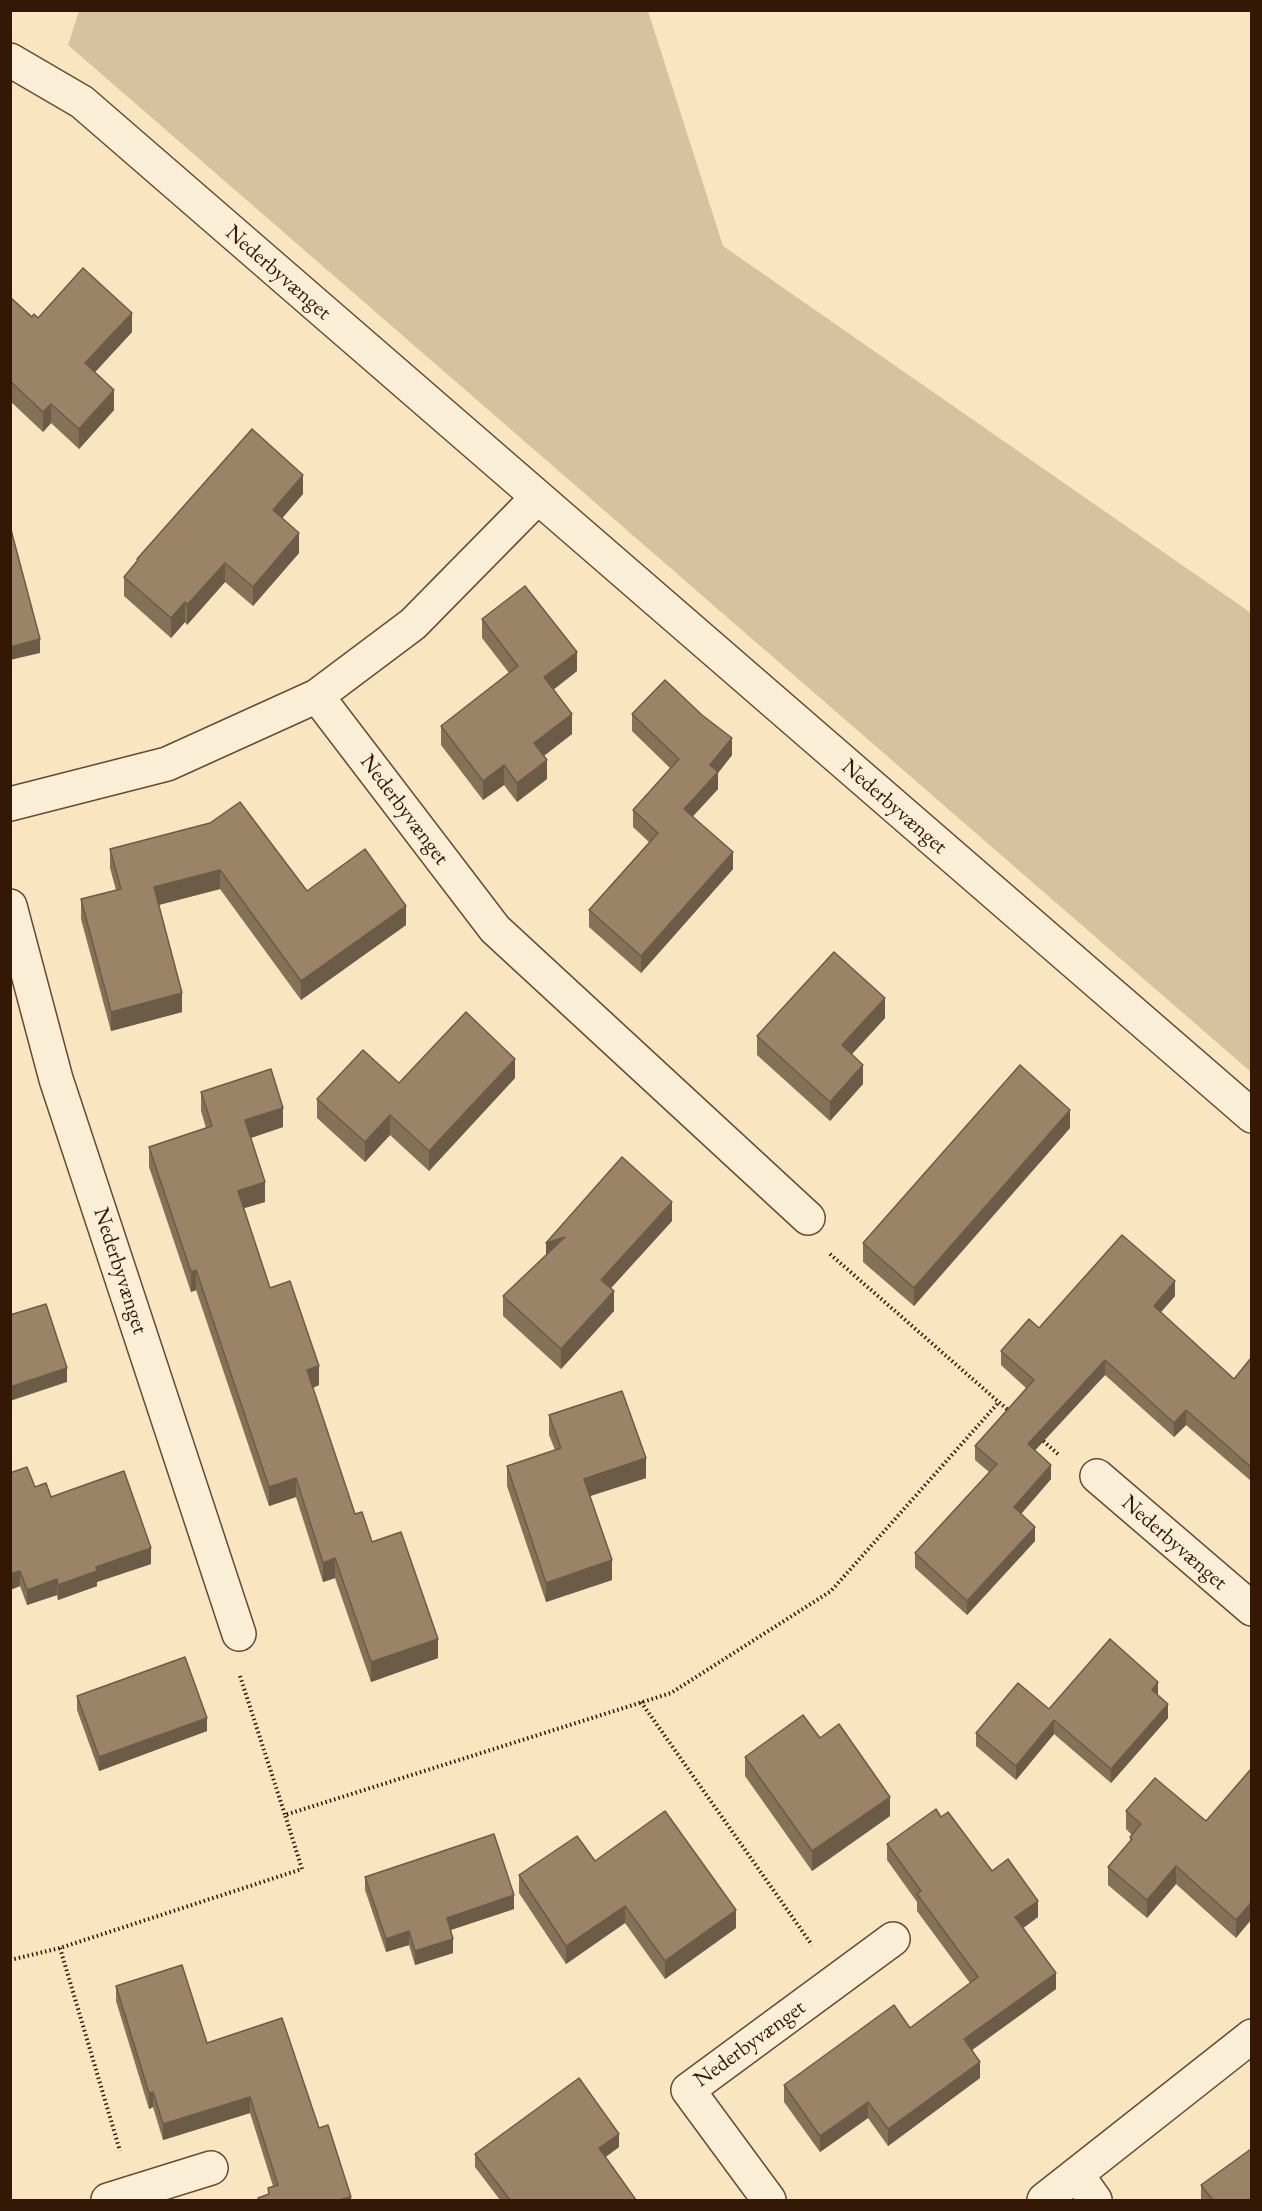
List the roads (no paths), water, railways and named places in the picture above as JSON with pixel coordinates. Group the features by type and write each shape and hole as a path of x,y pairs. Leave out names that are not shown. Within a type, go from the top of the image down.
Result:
{"street":[{"name":"Nederbyvænget","path":"10,60 82,102 1251,1116"},
{"path":"10,804 167,764 316,696 413,624 537,498"},
{"name":"Nederbyvænget","path":"316,696 495,929 808,1218"},
{"name":"Nederbyvænget","path":"10,906 56,1079 239,1634"},
{"name":"Nederbyvænget","path":"1097,1476 1251,1609"},
{"name":"Nederbyvænget","path":"769,2200 688,2090 893,1939"},
{"path":"1044,2200 1087,2188 1251,2036"},
{"path":"120,2197 211,2168"}]}
